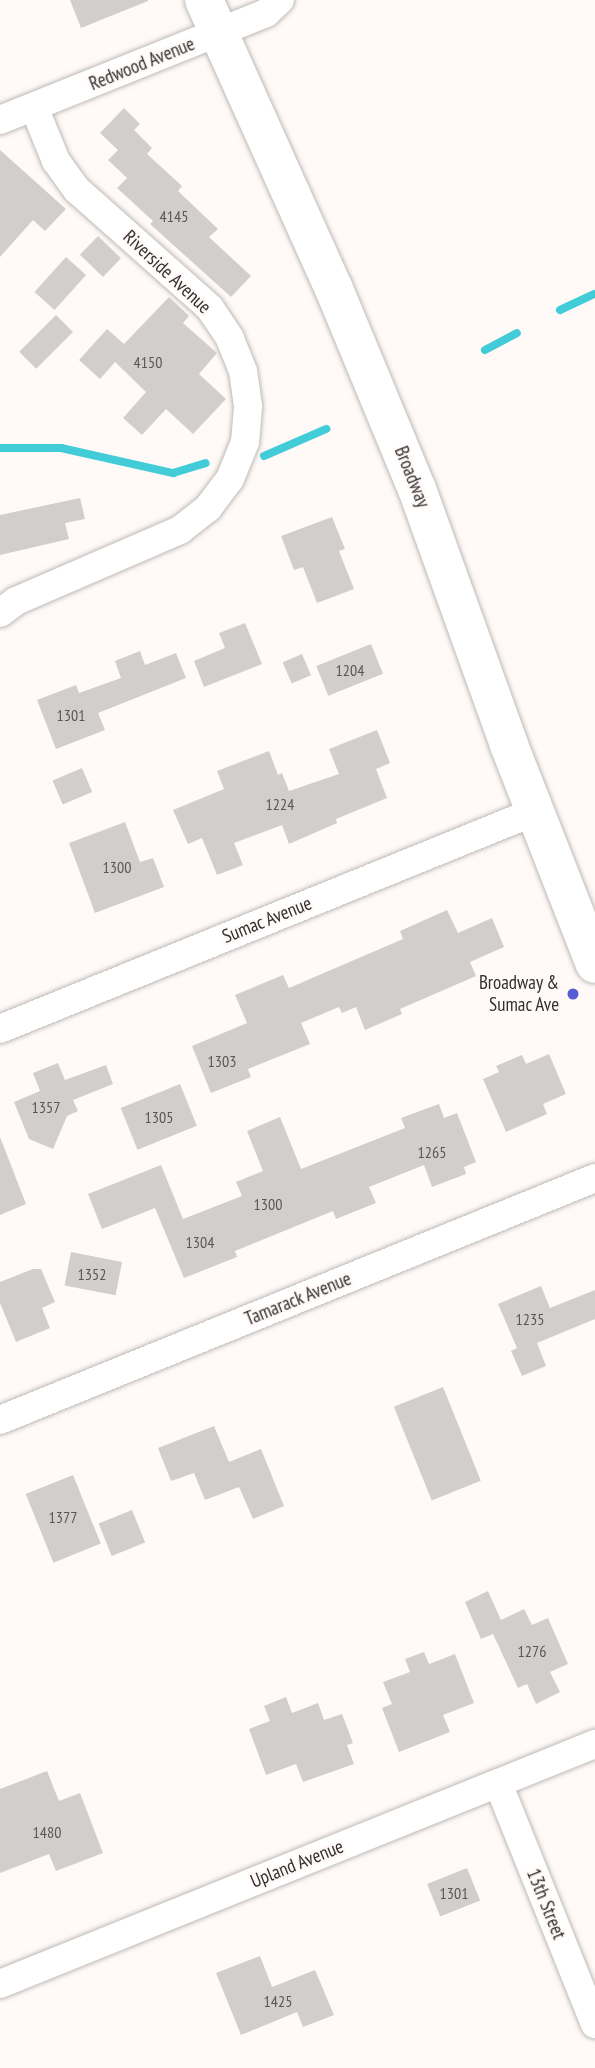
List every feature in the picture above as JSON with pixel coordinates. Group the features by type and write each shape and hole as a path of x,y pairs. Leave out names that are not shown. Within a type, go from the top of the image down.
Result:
{"main road":[{"name":"Broadway","path":"212,17 334,289 417,489 534,812 595,964"}],"street":[{"name":"Redwood Avenue","path":"0,120 34,107 212,17 266,13 280,0"},
{"name":"Riverside Avenue","path":"0,613 16,601 180,530 208,508 230,479 240,452 248,406 239,360 230,338 209,309 77,190 56,161 34,107"},
{"name":"Sumac Avenue","path":"0,1029 534,812"},
{"name":"Tamarack Avenue","path":"0,1420 595,1178"},
{"name":"Upland Avenue","path":"0,1984 595,1744"},
{"name":"13th Street","path":"498,1783 595,2024"}],"building":[{"path":"70,0 148,0 148,1 81,28"},
{"path":"124,108 140,124 134,130 152,148 147,154 182,186 178,191 218,229 209,237 251,276 231,297 150,224 153,221 117,188 127,178 108,160 118,150 100,133"},
{"path":"0,150 66,209 45,231 33,220 0,257"},
{"path":"98,236 121,258 103,277 80,255"},
{"path":"66,257 86,275 55,310 35,292"},
{"path":"169,297 189,316 183,323 217,353 199,374 226,399 193,434 166,409 142,435 123,418 146,392 115,362 100,379 79,360 107,329 124,344"},
{"path":"56,315 73,332 36,369 19,352"},
{"path":"80,498 85,519 65,523 69,539 0,555 0,515"},
{"path":"332,517 345,549 339,551 354,589 317,603 303,567 294,570 281,536"},
{"path":"245,623 262,664 204,687 194,661 225,648 219,633"},
{"path":"371,644 383,674 328,696 316,666"},
{"path":"140,651 145,665 176,653 186,678 98,713 105,730 56,749 37,700 76,685 79,693 121,678 115,661"},
{"path":"302,654 311,675 292,683 283,662"},
{"path":"377,730 390,763 376,769 387,798 336,819 337,823 289,844 282,825 234,843 243,865 217,875 202,838 188,844 173,810 224,789 217,771 269,751 278,775 282,773 289,791 339,774 329,749"},
{"path":"82,768 92,792 63,804 53,781"},
{"path":"125,822 140,862 153,858 164,887 95,913 69,843"},
{"path":"447,910 458,933 492,918 504,947 470,962 476,976 400,1009 402,1014 365,1030 356,1007 342,1013 339,1007 301,1023 310,1044 248,1069 251,1077 211,1093 192,1046 247,1023 235,995 283,975 289,988 403,939 400,931"},
{"path":"549,1054 566,1094 543,1104 547,1114 506,1132 483,1079 499,1072 496,1066 522,1055 526,1064"},
{"path":"58,1063 65,1080 106,1065 113,1084 73,1100 78,1111 67,1116 53,1149 29,1139 14,1102 40,1091 33,1073"},
{"path":"180,1084 197,1126 138,1150 121,1108"},
{"path":"439,1104 444,1118 457,1113 476,1162 464,1167 466,1174 432,1187 424,1165 369,1187 376,1203 336,1219 333,1211 235,1251 237,1257 184,1278 155,1208 102,1229 88,1194 161,1165 183,1219 242,1196 236,1182 263,1171 247,1131 280,1117 301,1169 405,1128 401,1118"},
{"path":"0,1137 26,1204 0,1215"},
{"path":"71,1252 122,1262 116,1295 65,1285"},
{"path":"33,1269 41,1269 55,1302 42,1308 50,1328 16,1342 0,1303 0,1282"},
{"path":"541,1286 550,1308 595,1290 595,1319 537,1343 546,1366 522,1376 511,1351 517,1348 498,1304"},
{"path":"443,1387 481,1481 432,1500 394,1407"},
{"path":"214,1426 229,1462 261,1449 284,1506 253,1519 239,1487 205,1500 194,1473 171,1481 158,1448"},
{"path":"73,1475 101,1544 53,1563 26,1494"},
{"path":"132,1510 145,1542 112,1556 99,1523"},
{"path":"488,1591 501,1620 524,1609 532,1625 548,1618 568,1664 550,1672 560,1692 536,1704 527,1684 518,1688 493,1634 481,1639 465,1602"},
{"path":"424,1652 429,1664 455,1654 474,1703 443,1715 450,1732 399,1752 382,1708 392,1704 383,1682 410,1672 405,1659"},
{"path":"286,1697 292,1713 318,1703 324,1720 342,1714 353,1743 347,1745 354,1764 303,1782 296,1764 266,1775 249,1729 270,1721 264,1706"},
{"path":"47,1771 59,1801 80,1793 103,1853 56,1871 49,1854 0,1873 0,1789"},
{"path":"467,1868 480,1900 440,1917 427,1884"},
{"path":"260,1956 272,1987 315,1970 334,2015 303,2027 297,2012 241,2035 216,1973"}],"waterway":[{"path":"560,310 595,294"},
{"path":"485,350 517,333"},
{"path":"264,456 326,429"},
{"path":"0,448 61,448 173,473 206,463"}],"place":[{"name":"Broadway & Sumac Ave","path":"573,994"}]}
